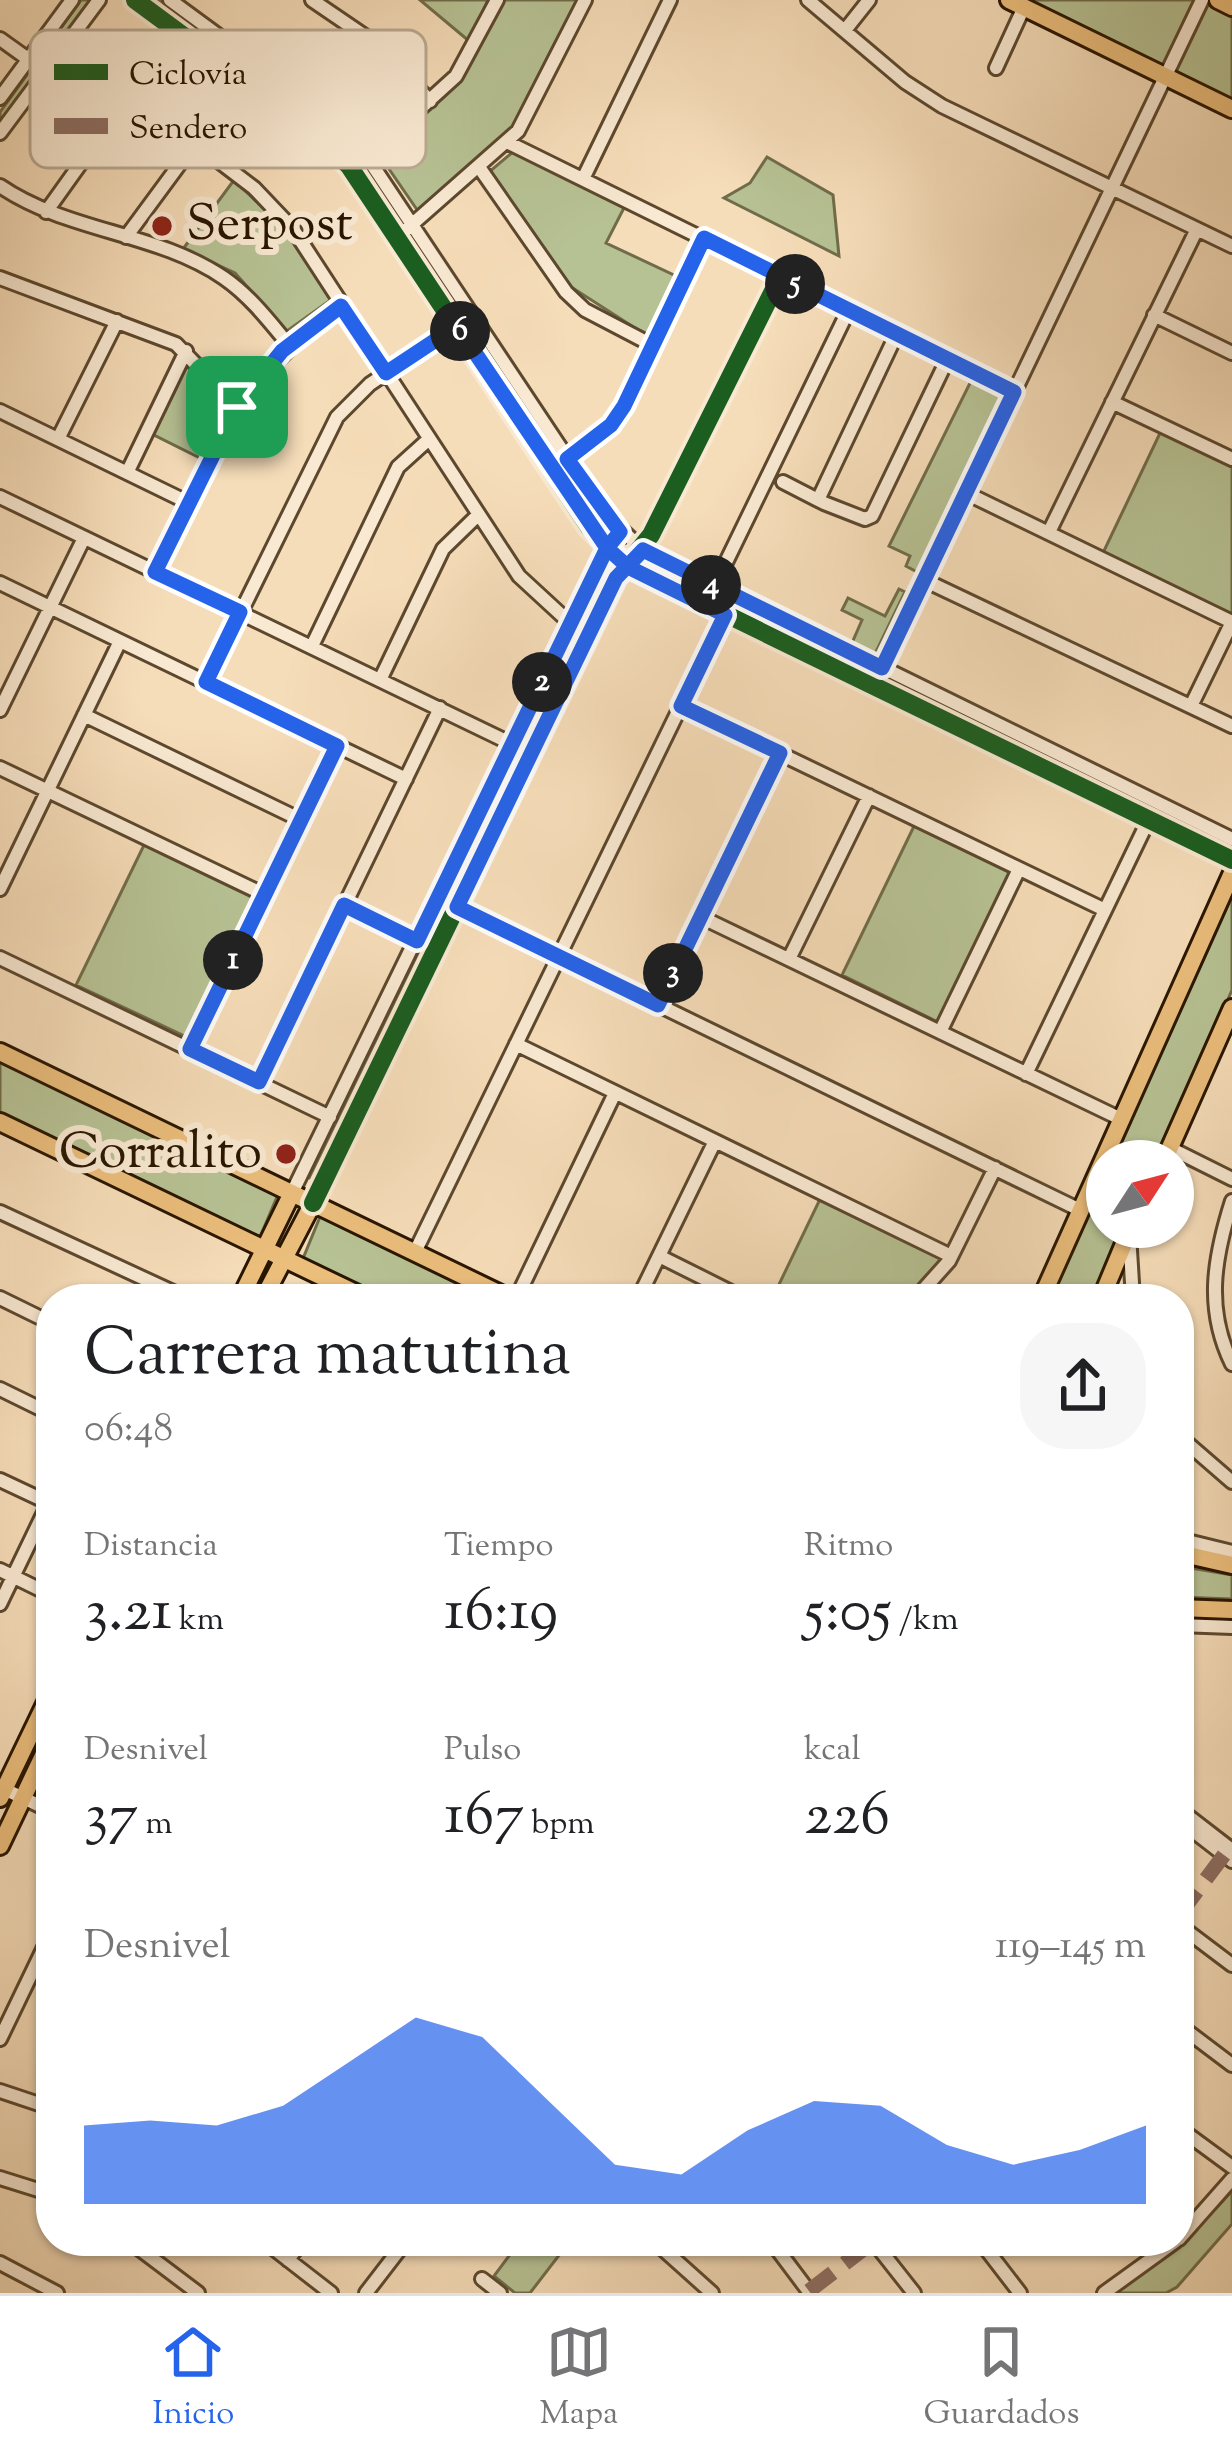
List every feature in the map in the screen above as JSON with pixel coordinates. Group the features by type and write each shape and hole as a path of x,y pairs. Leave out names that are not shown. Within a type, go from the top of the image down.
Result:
{"main road":[{"path":"1218,0 1232,7"},
{"path":"1017,4 1232,109"},
{"path":"1047,1284 1232,873"},
{"path":"1174,1140 1232,1008"},
{"path":"0,1052 482,1284"},
{"path":"0,1122 337,1284"},
{"path":"247,1284 292,1192"},
{"path":"271,1284 313,1203"},
{"path":"1107,1284 1122,1248"},
{"path":"1201,1547 1232,1564"},
{"path":"1194,1556 1232,1564"},
{"path":"1194,1609 1232,1610"},
{"path":"2,1793 36,1723"},
{"path":"0,1846 36,1770"}],"street":[{"path":"50,30 72,0"},
{"path":"77,30 99,0"},
{"path":"135,0 176,30"},
{"path":"170,0 212,30"},
{"path":"312,0 355,30"},
{"path":"426,105 456,76 497,0"},
{"path":"400,235 507,142 539,94 585,0"},
{"path":"583,179 670,0"},
{"path":"808,0 904,82 942,106 1232,246"},
{"path":"845,29 868,0"},
{"path":"873,687 1202,0"},
{"path":"996,68 1017,4"},
{"path":"0,39 28,59"},
{"path":"0,98 30,56"},
{"path":"0,133 30,93"},
{"path":"426,97 430,101"},
{"path":"507,142 1014,392"},
{"path":"479,167 566,292 585,310 652,345"},
{"path":"46,212 77,168"},
{"path":"126,237 177,168"},
{"path":"226,168 273,206 519,576 570,623"},
{"path":"350,168 607,548 628,567 1232,860"},
{"path":"375,168 620,532 643,550 714,587 1232,839"},
{"path":"0,186 46,212 126,237 222,277 289,345"},
{"path":"1048,532 1196,229"},
{"path":"567,459 611,425 704,238"},
{"path":"313,1203 616,578 643,550 780,277"},
{"path":"0,278 186,351 237,407"},
{"path":"155,572 237,407 289,345 341,306"},
{"path":"714,587 849,309"},
{"path":"1154,315 1232,353"},
{"path":"58,440 117,321"},
{"path":"206,682 329,429 349,402 457,326"},
{"path":"818,500 897,333"},
{"path":"127,473 186,351"},
{"path":"783,482 865,519 872,517 948,358"},
{"path":"1112,401 1232,459"},
{"path":"0,411 188,503"},
{"path":"312,646 398,467 429,439"},
{"path":"966,493 1232,622 1190,706"},
{"path":"0,497 512,744"},
{"path":"380,680 443,549 478,515"},
{"path":"292,1192 607,548 620,532"},
{"path":"0,710 5,688 84,538"},
{"path":"924,580 1232,726"},
{"path":"0,583 406,779"},
{"path":"415,1252 725,615"},
{"path":"0,890 120,641"},
{"path":"681,706 1105,910"},
{"path":"259,1082 440,709"},
{"path":"84,716 301,820"},
{"path":"190,1049 337,746"},
{"path":"658,1005 780,753"},
{"path":"0,768 265,895"},
{"path":"789,959 869,796"},
{"path":"1026,1074 1148,821"},
{"path":"940,1032 1019,869"},
{"path":"344,905 417,941"},
{"path":"457,907 1082,1211"},
{"path":"700,916 1123,1120"},
{"path":"0,958 330,1117"},
{"path":"516,1044 951,1256"},
{"path":"520,1284 615,1093"},
{"path":"645,1284 715,1141"},
{"path":"1194,1165 1232,1179"},
{"path":"928,1284 951,1256 995,1168"},
{"path":"1232,1201 1216,1257 1214,1313 1232,1364"},
{"path":"0,1212 154,1284"},
{"path":"1131,1248 1132,1284"},
{"path":"659,1256 716,1284"},
{"path":"1216,1257 1232,1264"},
{"path":"0,1298 36,1316"},
{"path":"0,1389 36,1407"},
{"path":"1194,1449 1232,1482"},
{"path":"0,1480 36,1494"},
{"path":"0,1604 7,1573 36,1524"},
{"path":"1194,1544 1232,1552"},
{"path":"7,1573 36,1588"},
{"path":"1194,1626 1232,1627"},
{"path":"2,1793 36,1804"},
{"path":"1194,1821 1232,1850"},
{"path":"1194,1832 1232,1862"},
{"path":"1194,1936 1232,1965"},
{"path":"0,2039 36,1964"},
{"path":"1194,2036 1232,2065"},
{"path":"0,2091 36,2103"},
{"path":"1194,2139 1232,2167"},
{"path":"0,2178 36,2189"},
{"path":"1194,2221 1232,2179"},
{"path":"149,2256 198,2293"},
{"path":"283,2256 331,2293"},
{"path":"288,2260 291,2256"},
{"path":"366,2293 394,2256"},
{"path":"674,2256 712,2293"},
{"path":"782,2256 810,2293"},
{"path":"885,2256 914,2293"},
{"path":"992,2256 1020,2293"},
{"path":"1104,2293 1155,2256"},
{"path":"0,2263 57,2293"},
{"path":"482,2279 500,2293"}],"green space":[{"path":"81,0 92,0 70,30 59,30"},
{"path":"139,0 159,0 201,30 185,30"},
{"path":"420,0 488,0 469,41"},
{"path":"502,0 579,0 511,131 420,214 388,168 426,168 426,108 468,68"},
{"path":"1023,0 1200,0 1232,16 1232,102"},
{"path":"30,71 30,85 0,126 0,112"},
{"path":"514,151 625,206 606,243 678,277 649,337 568,285 489,172"},
{"path":"767,157 833,195 839,256 724,198 750,183"},
{"path":"353,168 364,168 407,222 401,228"},
{"path":"234,180 290,234 332,299 287,331 235,273 183,249"},
{"path":"419,239 609,524 600,532 410,245"},
{"path":"186,364 228,410 204,460 150,433"},
{"path":"973,377 1004,393 917,572 906,566 910,556 889,546"},
{"path":"1161,431 1232,464 1232,614 1102,555"},
{"path":"648,559 866,667 866,672 861,676 642,568"},
{"path":"603,571 614,579 320,1183 310,1178"},
{"path":"899,589 905,592 875,654 852,643 862,620 842,610 848,598 885,616"},
{"path":"888,679 1232,846 1232,856 885,687 883,681"},
{"path":"916,822 1015,870 940,1023 842,975"},
{"path":"145,843 256,898 191,1039 76,985"},
{"path":"1232,893 1232,990 1168,1140 1122,1140"},
{"path":"0,1061 279,1192 260,1237 0,1114"},
{"path":"822,1195 945,1256 919,1284 779,1284"},
{"path":"322,1212 469,1284 349,1284 302,1261"},
{"path":"1086,1218 1086,1248 1122,1248 1106,1284 1055,1284"},
{"path":"1194,1569 1232,1575 1232,1599 1194,1598"},
{"path":"1232,2191 1232,2224 1177,2287 1166,2293 1115,2293 1137,2270 1160,2256 1194,2256 1194,2231"},
{"path":"509,2256 558,2256 530,2293 515,2293 494,2276"}],"marked path":[{"path":"1194,1895 1224,1855"},
{"path":"809,2291 854,2256"}],"cycle path":[{"path":"135,0 176,30"},
{"path":"350,168 589,527 629,567 1232,860"},
{"path":"313,1203 616,578 651,535 780,277"}],"place":[{"name":"Serpost","path":"162,226"},
{"name":"Corralito","path":"286,1154"}],"route":[{"path":"237,407 155,572 240,612 206,682 337,746 190,1049 259,1082 344,905 417,941 607,548 628,567 725,615 681,706 780,753 658,1005 457,907 616,578 628,567 643,550 882,668 1014,392 704,238 624,406 611,425 567,459 620,532 607,548 457,326 386,373 341,306 282,351 237,407"}]}
